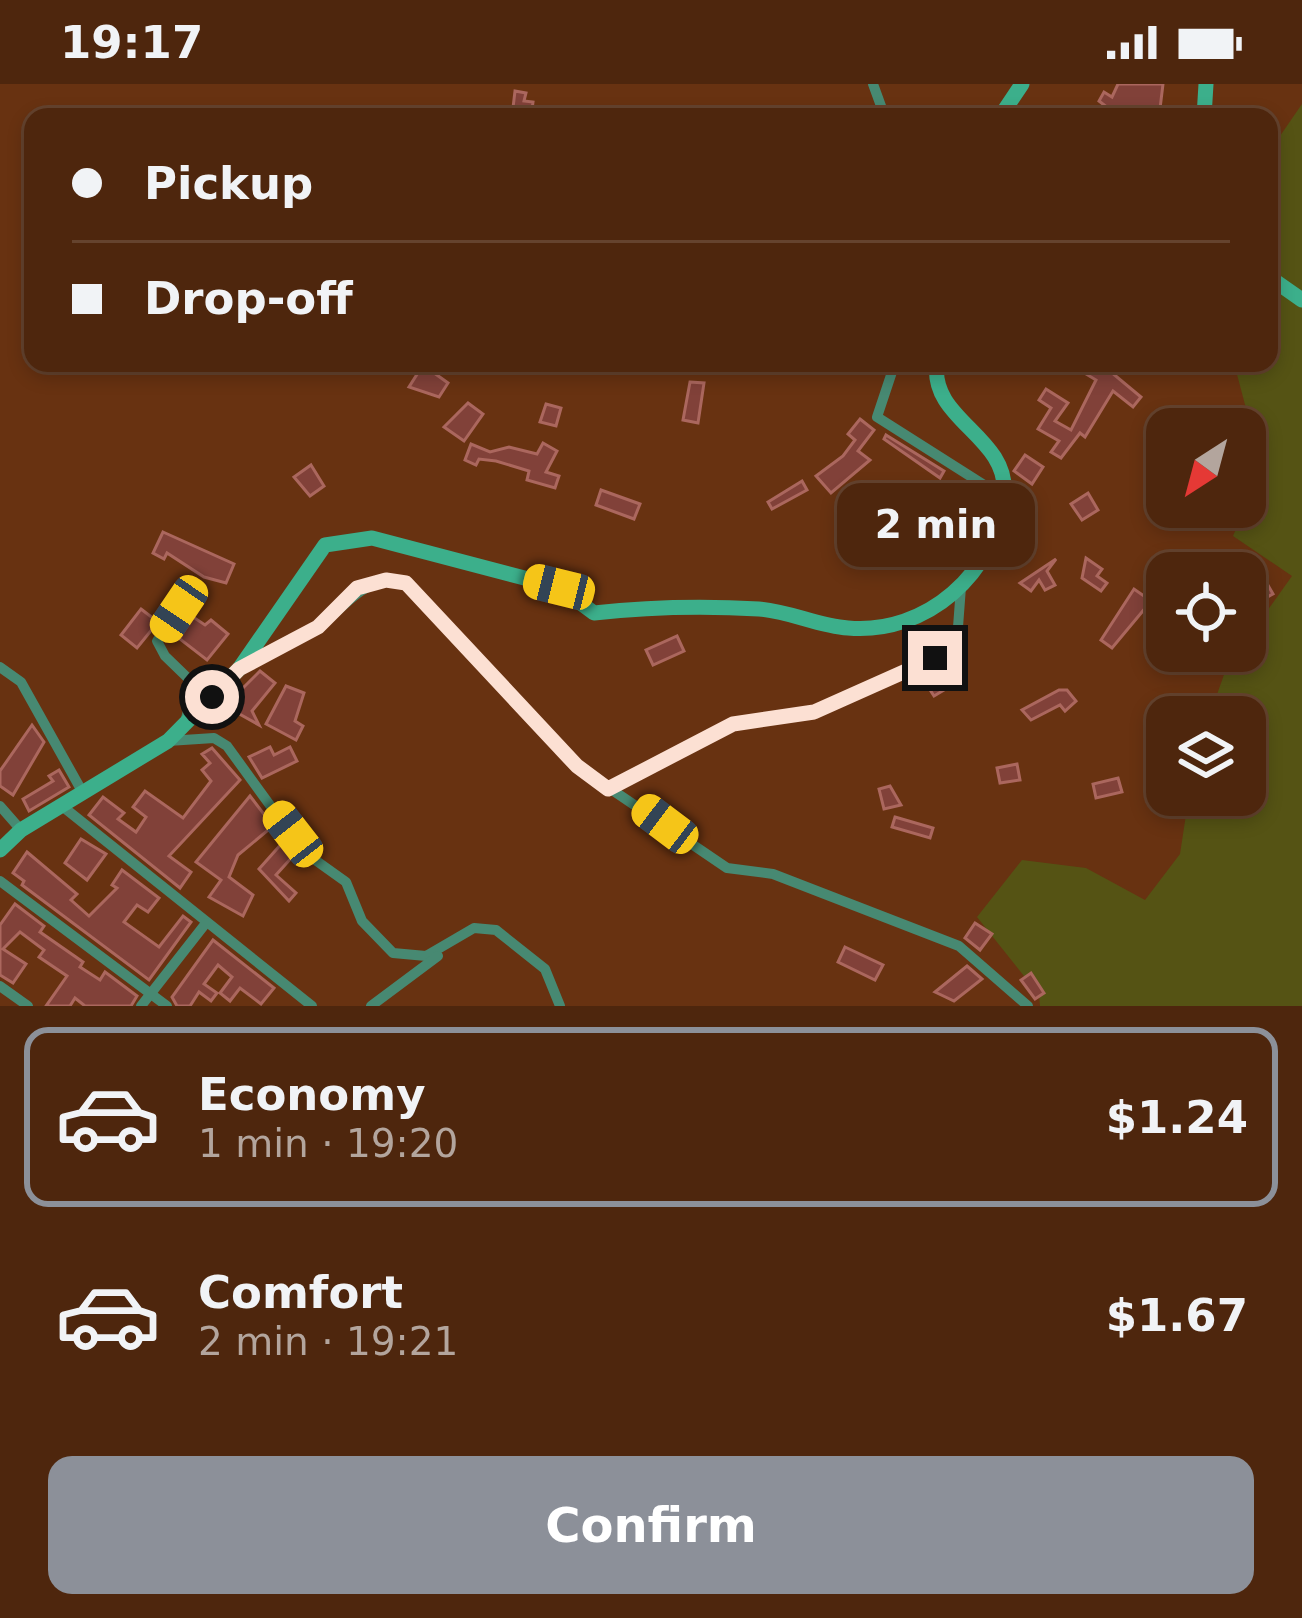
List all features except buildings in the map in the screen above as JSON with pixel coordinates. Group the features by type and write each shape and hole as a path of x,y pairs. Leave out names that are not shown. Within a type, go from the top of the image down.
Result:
{"main road":[{"path":"0,850 20,830 168,740 184,725 239,669 325,545 372,538 559,587 594,613 657,607 763,609 848,628 893,626 933,613 961,586 992,538 1003,497 992,448 953,413 934,380 935,372"}],"street":[{"path":"893,372 877,417 1003,497"},
{"path":"239,669 318,627 357,588 386,580 406,583 577,766 608,789 635,802 727,868 773,874 959,946 1028,1006"},
{"path":"184,725 195,685 164,656 157,640 196,584"},
{"path":"608,789 733,724 814,712 935,658 958,627 961,586"},
{"path":"0,667 21,682 83,793"},
{"path":"168,740 214,738 227,746 304,852 346,883 362,921 393,953 426,956 445,950"},
{"path":"0,806 20,830"},
{"path":"62,806 312,1006"},
{"path":"0,881 167,1006"},
{"path":"141,1006 206,922"},
{"path":"371,1006 395,993 474,928 496,930 545,969 560,1006"},
{"path":"0,986 28,1006"}],"shaded area":[{"path":"1302,104 1302,1006 1040,1006 1039,995 977,917 1022,860 1086,868 1145,900 1180,854 1186,816 1266,816 1266,696 1216,696 1225,672 1266,672 1266,613 1292,576 1266,558 1266,552 1257,552 1233,536 1236,528 1266,528 1266,408 1246,408 1236,372 1278,372 1278,139"}],"route":[{"path":"212,697 239,669 318,627 357,588 386,580 406,583 577,766 608,789 733,724 814,712 935,658"}]}
